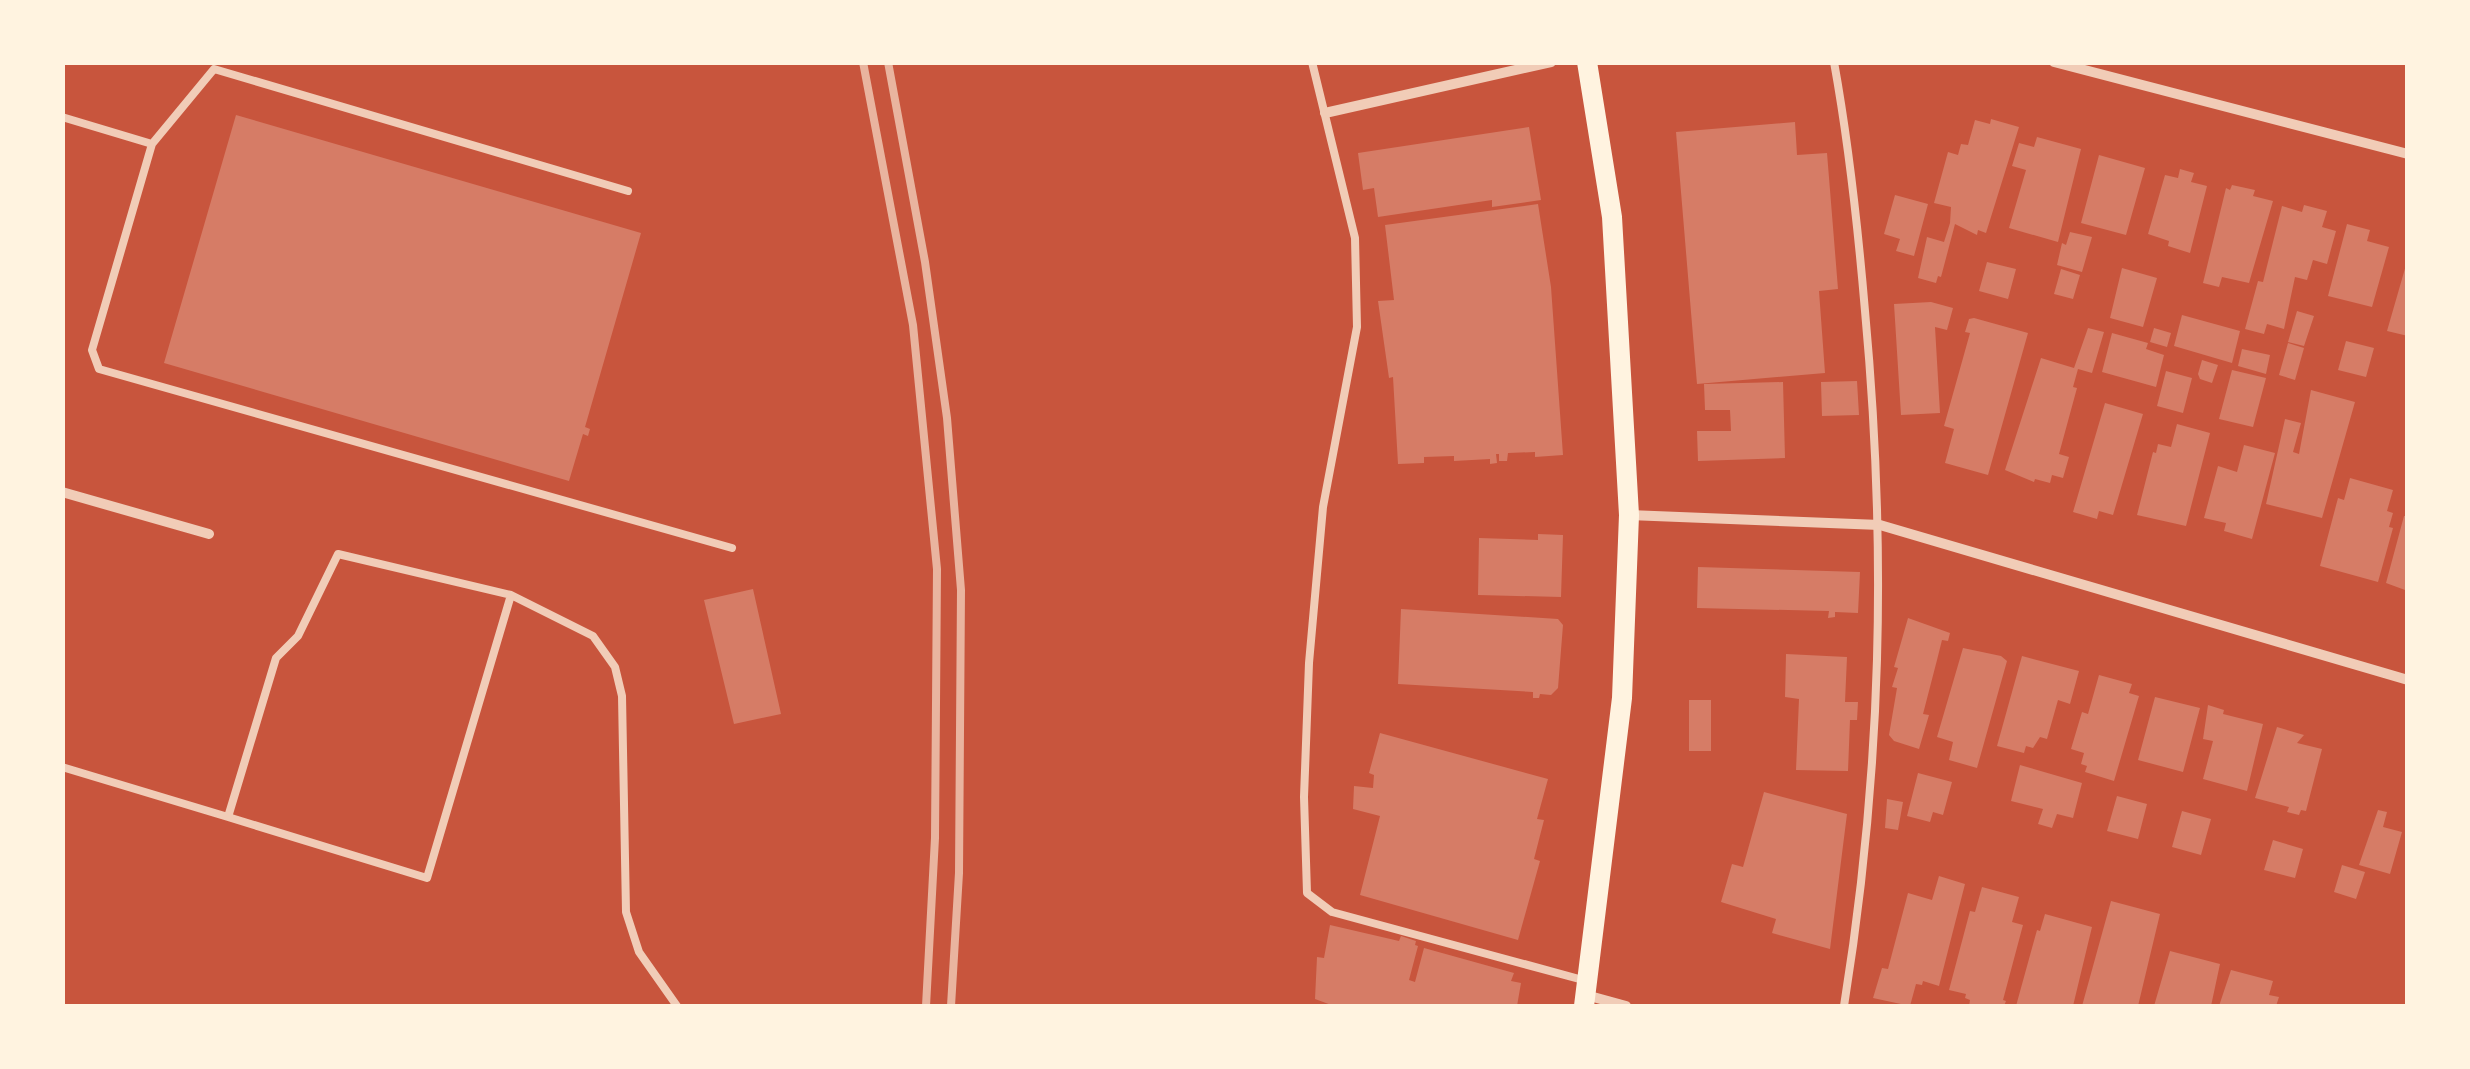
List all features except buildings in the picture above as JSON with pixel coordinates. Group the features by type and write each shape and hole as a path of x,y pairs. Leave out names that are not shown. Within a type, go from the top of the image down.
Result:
{"main road":[{"path":"1586,994 1622,698 1630,515 1612,217 1587,62"}],"street":[{"path":"1325,113 1551,62"},
{"path":"2054,62 2408,154"},
{"path":"62,492 209,534"},
{"path":"1630,515 1880,525 2408,680"},
{"path":"1586,994 1626,1006"}],"lane":[{"path":"1312,62 1354,238 1357,326 1323,507 1309,662 1304,797 1307,893 1332,912 1586,994"},
{"path":"1834,62 1858,228 1880,525 1874,760 1862,894 1844,1006"},
{"path":"628,191 214,70 152,144 92,350 99,368 732,548"},
{"path":"62,117 152,144"},
{"path":"228,817 276,658 298,636 338,554 510,595 593,636 615,667 622,696 626,912 640,952 677,1006"},
{"path":"62,767 427,878 510,595"}],"railway":[{"path":"863,62 913,325 937,569 935,838 926,1006"},
{"path":"888,62 925,262 947,418 961,590 959,873 951,1006"}]}
